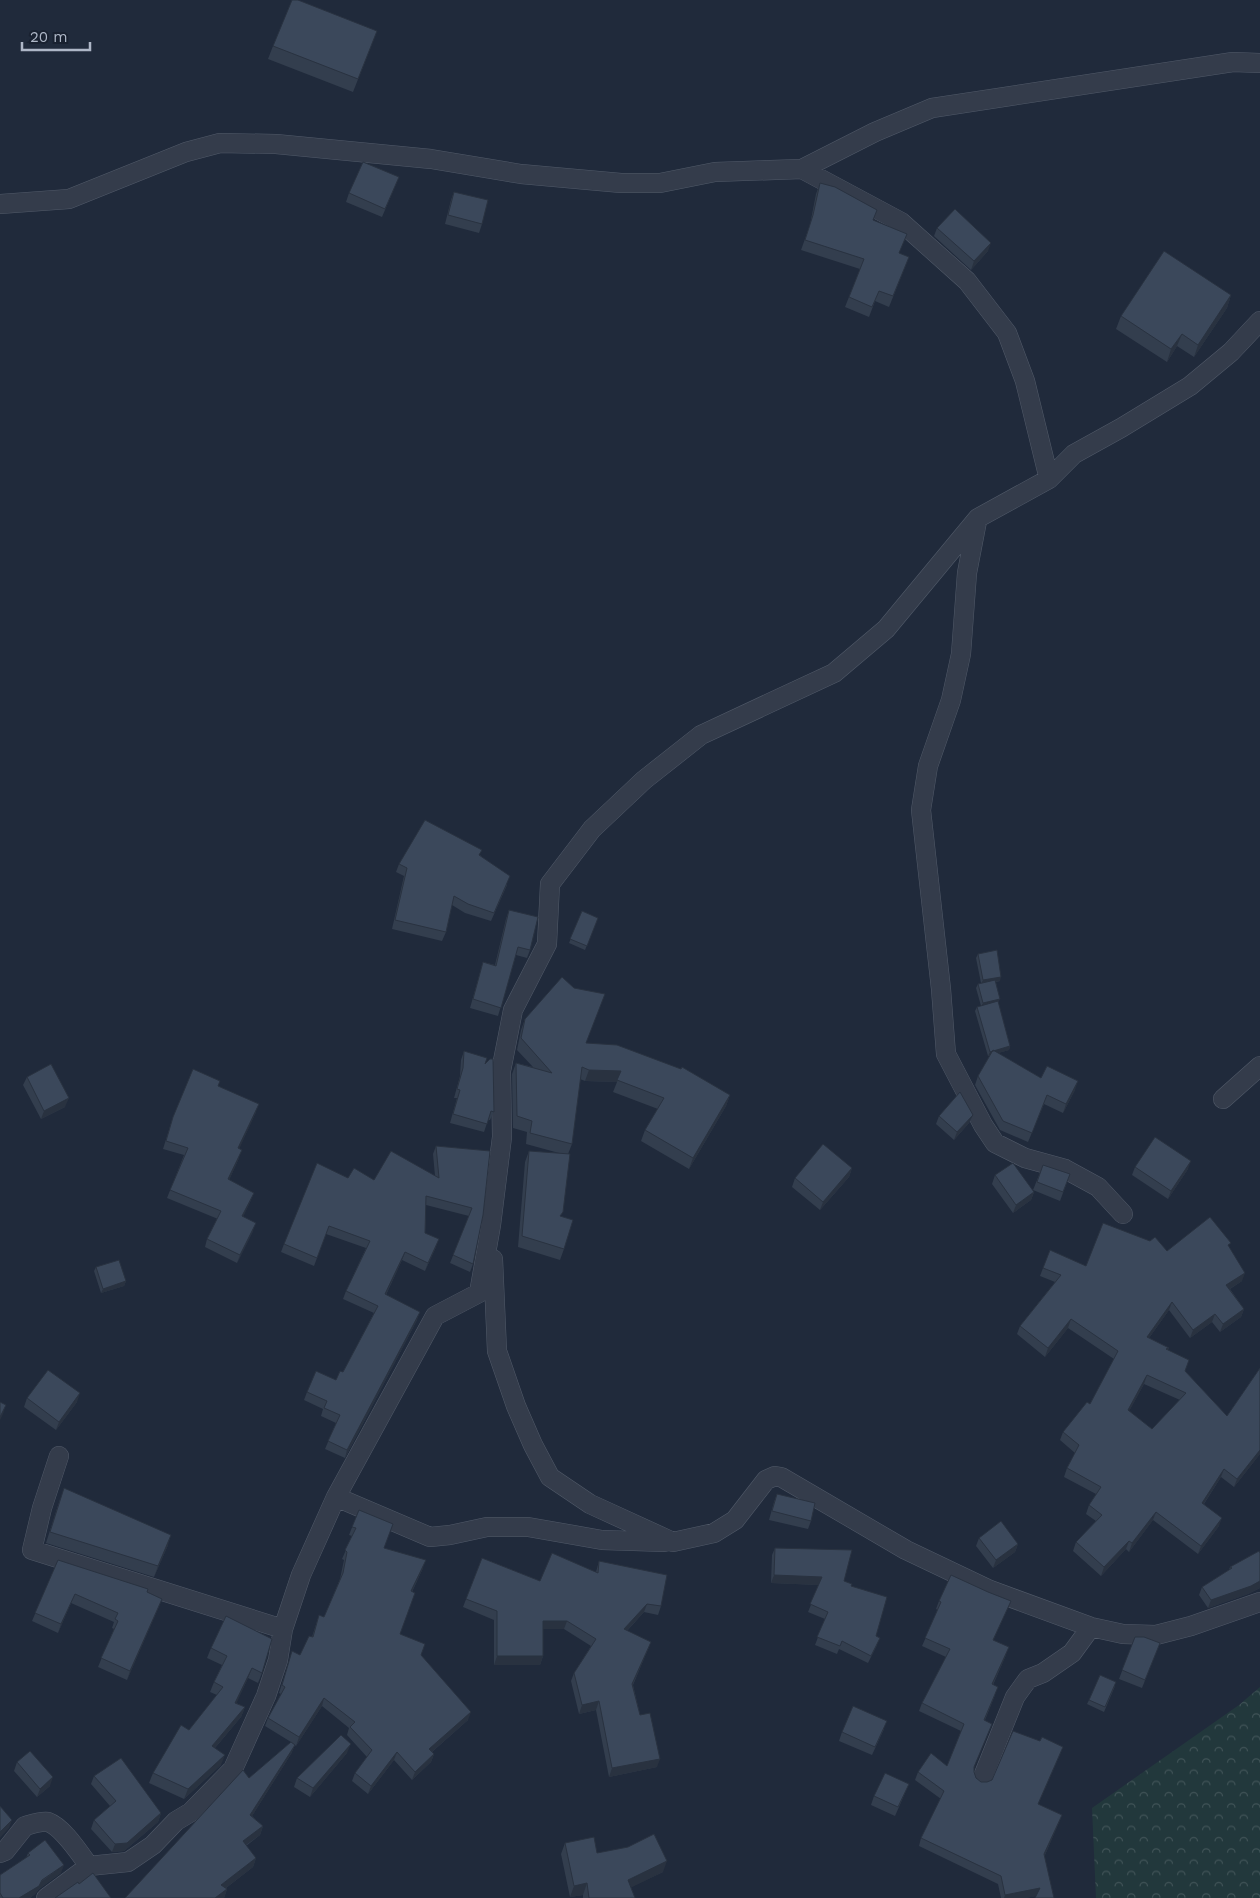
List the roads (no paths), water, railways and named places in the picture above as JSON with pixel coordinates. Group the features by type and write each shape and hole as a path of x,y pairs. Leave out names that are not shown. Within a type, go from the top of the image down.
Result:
{"street":[{"path":"0,204 69,199 186,152 220,143 276,144 412,157 521,174 621,183 660,183 715,172 802,169 875,132 932,108 1233,62 1260,63"},
{"path":"802,169 901,222 967,281 1007,333 1025,381 1048,479"},
{"path":"46,1898 89,1866 128,1862 153,1845 176,1821 191,1812 233,1768 266,1696 278,1660 283,1629 301,1575 336,1497 435,1316 479,1293 491,1225 502,1137 501,1071 514,1010 547,944 550,884 592,829 644,780 701,735 834,673 886,629 978,518 1048,479 1074,454 1190,386 1231,352 1260,322"},
{"path":"978,518 967,573 961,654 951,700 928,766 921,810 940,980 946,1054 983,1126 995,1143 1025,1158 1065,1168 1098,1187 1123,1214"},
{"path":"1223,1098 1260,1066"},
{"path":"491,1225 497,1351 516,1406 533,1445 550,1477 590,1504 673,1542"},
{"path":"59,1456 42,1508 32,1550 283,1629"},
{"path":"336,1497 430,1538 488,1527 528,1527 602,1540 673,1542 714,1533 735,1520 766,1480 775,1476 781,1477 906,1550 982,1586 1091,1627 1123,1634 1156,1635 1191,1626 1260,1602"},
{"path":"982,1779 1015,1697 1028,1679 1043,1673 1072,1653 1091,1627"},
{"path":"0,1853 5,1851 25,1826 48,1822 57,1827 89,1866"}]}
